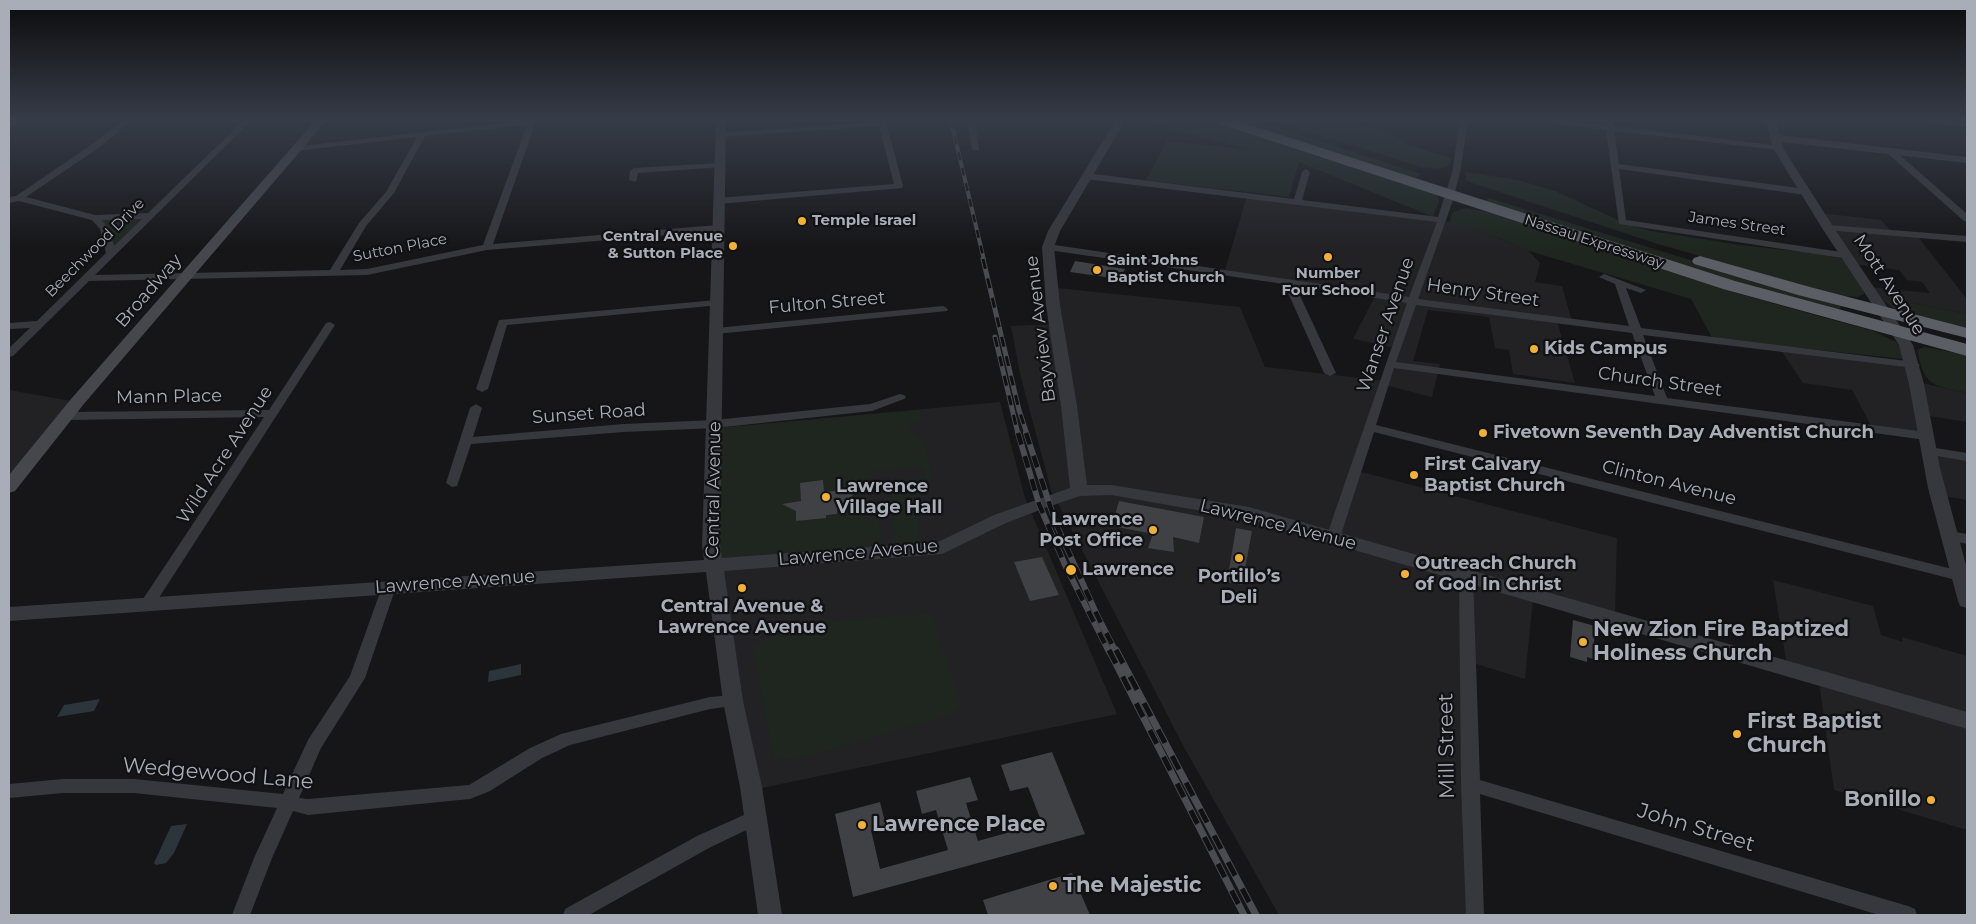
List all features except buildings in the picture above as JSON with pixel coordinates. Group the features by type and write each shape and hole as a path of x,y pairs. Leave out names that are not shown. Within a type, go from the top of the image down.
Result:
{"highway":[{"name":"Nassau Expressway","path":"1371,164 1707,263 1886,313 1967,333"},
{"name":"Nassau Expressway","path":"1385,164 1730,285 1899,333 1967,350"}],"main road":[{"name":"Broadway","path":"9,487 65,416 283,164"}],"street":[{"path":"9,200 19,198 69,164"},
{"name":"Beechwood Drive","path":"9,354 203,164"},
{"path":"332,274 362,225 390,193 406,164"},
{"path":"487,247 519,164"},
{"path":"718,201 899,186 894,164"},
{"name":"Bayview Avenue","path":"1079,491 1069,406 1053,305 1048,247 1054,230 1093,164"},
{"name":"Wanser Avenue","path":"1333,538 1390,364 1442,220 1452,188 1456,164"},
{"name":"Mott Avenue","path":"1789,164 1828,228 1906,345 1914,365 1927,444 1967,601"},
{"path":"1905,164 1967,219"},
{"path":"633,180 634,171 719,165"},
{"name":"Central Avenue","path":"719,165 712,564 729,659 733,701 751,787 770,915"},
{"path":"1615,166 1806,192"},
{"name":"James Street","path":"1615,166 1622,222 1848,256"},
{"path":"1297,202 1306,172"},
{"path":"1086,176 1442,220"},
{"path":"19,198 95,218 149,216"},
{"path":"95,218 104,228 111,253"},
{"name":"Sutton Place","path":"86,278 332,274 380,271 487,247 718,228"},
{"path":"1828,228 1967,239"},
{"name":"Henry Street","path":"1048,247 1412,301 1431,306 1914,365"},
{"path":"1604,277 1640,290"},
{"path":"1288,282 1330,373"},
{"path":"1620,283 1662,399"},
{"path":"482,389 503,322 716,303"},
{"name":"Fulton Street","path":"716,331 942,309"},
{"path":"9,326 40,324"},
{"name":"Wild Acre Avenue","path":"148,603 330,325"},
{"name":"Church Street","path":"1390,364 1662,399 1927,444 1967,457"},
{"name":"Sunset Road","path":"466,441 624,428 715,424 872,407 900,397"},
{"path":"452,483 476,408"},
{"name":"Mann Place","path":"65,416 273,413"},
{"name":"Clinton Avenue","path":"1369,427 1960,576"},
{"name":"Lawrence Avenue","path":"9,614 942,548 1000,519 1039,504 1079,491 1111,490 1249,513 1967,721"},
{"path":"1949,536 1967,538"},
{"name":"Mill Street","path":"1466,576 1470,784 1475,915"},
{"path":"241,915 263,858 314,745 357,678 389,587"},
{"name":"Wedgewood Lane","path":"9,791 62,786 134,786 274,800 308,807 470,792 484,786 536,753 567,739 710,703 733,701"},
{"name":"John Street","path":"1470,784 1908,915"},
{"path":"572,915 703,842 755,818"}],"shaded area":[{"path":"1155,164 1298,164 1289,197 1146,180"},
{"path":"1304,164 1343,164 1434,194 1438,196 1439,202 1433,217"},
{"path":"1371,164 1391,164 1421,174 1415,178"},
{"path":"1411,164 1450,164 1439,169"},
{"path":"1465,172 1518,180 1555,191 1629,225 1651,231 1844,259 1865,290 1864,294 1858,297 1835,295 1658,244 1472,183 1466,180"},
{"path":"1247,196 1442,220 1489,234 1529,251 1540,263 1535,282 1562,286 1572,322 1557,321 1575,383 1513,374 1509,350 1495,348 1489,317 1428,310 1413,361 1440,364 1432,397 1385,385 1354,470 1617,538 1615,614 1534,589 1525,679 1470,662 1475,915 1279,915 1185,749 1051,490 1020,374 1011,326 1054,324 1048,287 1240,307 1265,367 1384,381 1396,348 1353,339 1375,296 1224,273"},
{"path":"1489,198 1842,305 1839,310 1758,289 1483,202"},
{"path":"1466,208 1489,212 1739,294 1873,331 1896,342 1904,359 1713,339 1691,299 1529,251 1489,234 1449,223 1453,212"},
{"path":"1820,213 1881,220 1894,235 1918,237 1967,299 1967,314 1876,296 1870,287 1930,293 1922,282 1907,280 1899,270 1854,264"},
{"path":"149,216 111,253 104,228 95,218"},
{"path":"1881,297 1967,314 1967,328 1908,315 1888,304"},
{"path":"1779,347 1910,361 1918,382 1967,393 1967,422 1923,415 1927,437 1873,429 1852,390 1803,383"},
{"path":"1924,347 1967,355 1967,393 1938,386 1927,378 1917,350"},
{"path":"9,390 77,402 9,488"},
{"path":"1000,402 1025,498 1117,714 757,789 717,560 718,428"},
{"path":"920,410 921,419 908,429 915,433 924,444 932,478 916,480 920,549 896,551 891,493 914,492 913,479 926,477 923,467 869,471 869,486 859,488 863,519 879,519 882,552 717,560 718,428"},
{"path":"1928,451 1967,457 1967,500 1938,495"},
{"path":"1773,580 1873,606 1881,635 1903,642 1902,637 1967,656 1967,830 1834,790 1818,675 1787,666"},
{"path":"931,613 960,701 959,709 946,716 807,757 774,759 753,647 787,630 814,623"},
{"path":"521,664 521,675 488,682 489,671"},
{"path":"100,699 94,711 57,717 64,705"},
{"path":"187,824 174,853 166,863 156,865 154,863 171,826"}],"railway":[{"path":"961,164 984,260"},
{"path":"983,259 1019,410 1027,434"},
{"path":"995,337 1018,434"},
{"path":"1018,433 1039,504 1065,565 1109,652"},
{"path":"1026,433 1056,524 1116,652"},
{"path":"1109,650 1244,915"},
{"path":"1116,650 1256,915"}],"place":[{"name":"Temple Israel","path":"802,221"},
{"name":"Central Avenue & Sutton Place","path":"733,246"},
{"name":"Number Four School","path":"1328,257"},
{"name":"Saint Johns Baptist Church","path":"1097,270"},
{"name":"Kids Campus","path":"1534,349"},
{"name":"Fivetown Seventh Day Adventist Church","path":"1483,433"},
{"name":"First Calvary Baptist Church","path":"1414,475"},
{"name":"Lawrence Village Hall","path":"826,497"},
{"name":"Lawrence Post Office","path":"1153,530"},
{"name":"Portillo’s Deli","path":"1239,558"},
{"name":"Lawrence","path":"1071,570"},
{"name":"Outreach Church of God In Christ","path":"1405,574"},
{"name":"Central Avenue & Lawrence Avenue","path":"742,588"},
{"name":"New Zion Fire Baptized Holiness Church","path":"1583,642"},
{"name":"First Baptist Church","path":"1737,734"},
{"name":"Bonillo","path":"1931,800"},
{"name":"Lawrence Place","path":"862,825"},
{"name":"The Majestic","path":"1053,886"}]}
